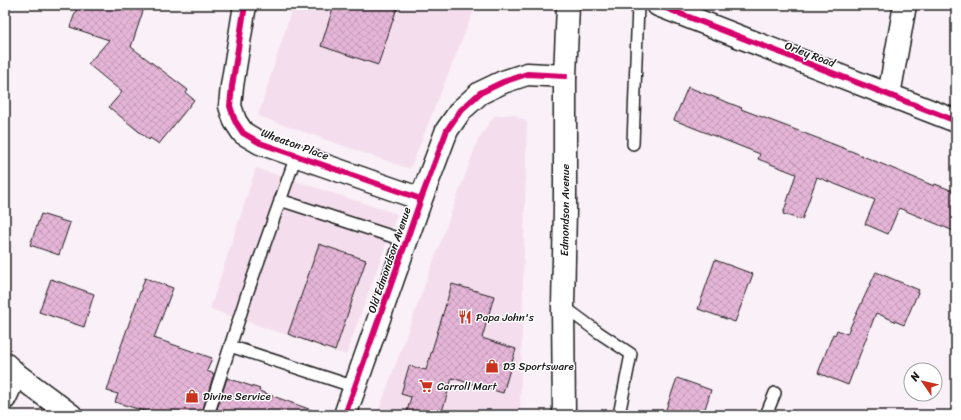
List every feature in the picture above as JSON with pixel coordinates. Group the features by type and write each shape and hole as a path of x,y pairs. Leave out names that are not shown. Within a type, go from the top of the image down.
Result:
{"street":[{"name":"Wheaton Place","path":"244,5 230,106 235,121 242,133 260,143 421,199"},
{"name":"Edmondson Avenue","path":"564,415 563,306 565,76 568,5"},
{"name":"Orley Road","path":"658,5 956,121"},
{"path":"889,96 905,5"},
{"name":"Old Edmondson Avenue","path":"345,415 421,199 447,130 461,110 480,93 503,82 527,74 565,76"},
{"path":"5,398 10,369 71,415"}],"lane":[{"path":"633,144 638,5"},
{"path":"208,415 247,294 296,156"},
{"path":"280,200 406,241"},
{"path":"563,306 631,354 619,415"},
{"path":"230,346 355,387"},
{"path":"766,415 774,393"}],"shaded area":[{"path":"293,5 476,5 410,169 258,116"},
{"path":"514,114 527,122 520,415 377,415 478,140 494,116"},
{"path":"256,168 397,214 346,355 210,309"}],"building":[{"path":"78,5 145,5 131,47 188,90 186,93 194,100 159,144 150,138 149,140 109,107 122,92 88,64 109,40 70,27"},
{"path":"334,5 398,5 378,65 321,46"},
{"path":"688,87 851,151 934,186 935,184 956,192 956,232 899,208 888,234 865,224 875,200 817,177 802,220 783,214 796,174 758,159 760,154 674,120"},
{"path":"41,214 70,223 59,255 30,245"},
{"path":"319,244 366,260 335,351 288,334"},
{"path":"715,260 753,274 735,322 698,309"},
{"path":"876,272 919,290 904,325 876,313 848,385 818,373 833,334 835,335 837,330 847,334"},
{"path":"145,278 173,288 154,338 212,358 207,371 214,374 201,415 157,415 115,402 118,394 107,391"},
{"path":"51,279 94,294 84,327 39,312"},
{"path":"452,284 494,296 482,338 516,349 503,393 452,378 441,415 406,415 411,397 401,394 409,366 426,370"},
{"path":"227,378 260,389 259,391 317,412 317,415 215,415"},
{"path":"677,378 711,390 703,415 664,415"}],"cycle path":[{"path":"245,5 230,106 235,121 243,133 260,143 421,199"},
{"path":"658,5 956,121"},
{"path":"345,415 421,199 447,130 461,110 480,93 503,82 527,74 565,76"}],"place":[{"name":"Papa John's","path":"465,317"},
{"name":"D3 Sportsware","path":"492,366"},
{"name":"Carroll Mart","path":"426,386"},
{"name":"Divine Service","path":"192,396"}]}
